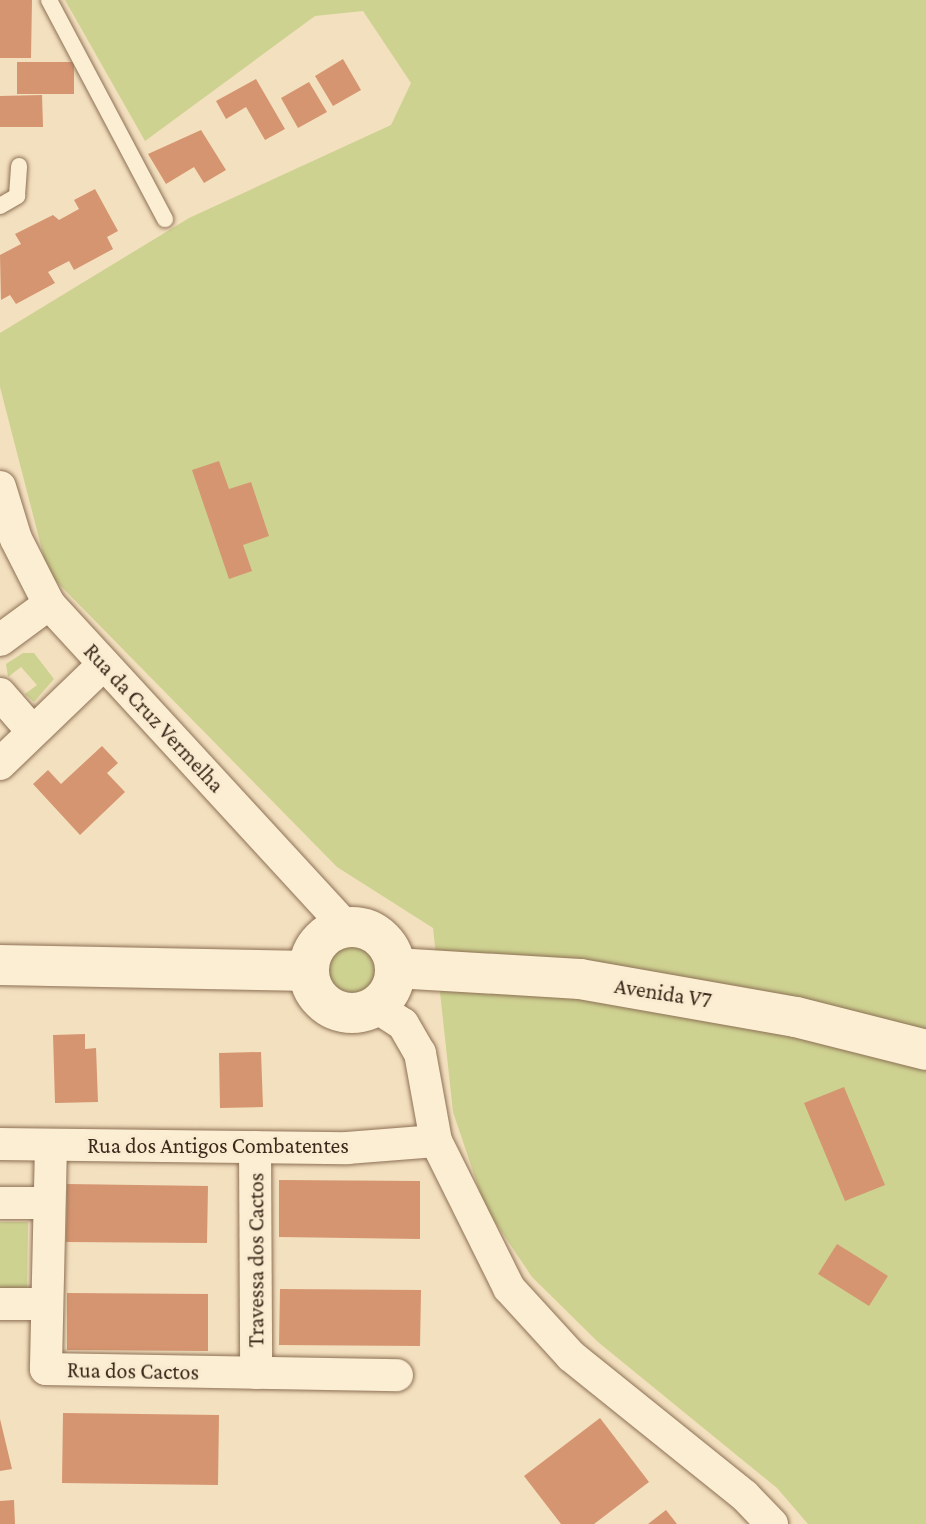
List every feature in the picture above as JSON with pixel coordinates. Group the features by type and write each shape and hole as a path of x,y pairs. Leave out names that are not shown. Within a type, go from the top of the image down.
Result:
{"street":[{"name":"Rua da Cruz Vermelha","path":"0,487 16,539 49,604 346,927"},
{"path":"0,640 49,604"},
{"path":"0,764 104,664"},
{"path":"0,694 33,732"},
{"path":"346,927 380,937 395,968 392,986 375,1006 349,1013 331,1008 313,988 309,971 322,938 346,927"},
{"path":"0,965 309,971"},
{"name":"Avenida V7","path":"395,968 580,979 688,996 926,1050"},
{"path":"375,1006 403,1024 420,1053 436,1141 490,1253 531,1315 571,1356 745,1496 772,1524"},
{"name":"Rua dos Antigos Combatentes","path":"0,1144 400,1147 436,1141"},
{"name":"Rua dos Cactos","path":"51,1145 46,1369 397,1375"},
{"name":"Travessa dos Cactos","path":"255,1147 256,1373"},
{"path":"0,1203 49,1203"},
{"path":"0,1304 47,1304"}],"lane":[{"path":"49,0 165,219"},
{"path":"0,206 17,196 19,166"}],"green space":[{"path":"65,0 926,0 926,1524 808,1524 777,1488 598,1342 532,1277 485,1207 453,1112 433,928 337,867 48,573 0,387 0,333 189,218 391,125 411,83 363,11 315,16 145,141"},
{"path":"23,653 34,653 54,679 34,702 25,694 37,685 21,667 8,677 6,664"},
{"path":"351,938 363,940 374,947 381,958 381,982 374,993 363,1000 351,1002 339,1000 328,993 321,982 319,970 321,958 328,947 339,940"},
{"path":"0,1222 28,1222 27,1292 0,1292"}],"building":[{"path":"0,0 32,0 31,58 0,58"},
{"path":"343,59 361,90 333,106 315,76"},
{"path":"17,62 74,62 74,94 17,94"},
{"path":"256,79 285,129 265,140 246,107 226,119 216,101"},
{"path":"309,82 327,112 298,128 281,98"},
{"path":"42,95 43,127 0,127 0,96"},
{"path":"201,130 226,170 204,183 194,167 166,184 148,154"},
{"path":"95,189 118,231 107,237 113,249 74,270 69,261 48,272 55,283 16,304 10,295 1,300 0,255 21,244 15,234 53,215 59,220 79,209 74,200"},
{"path":"219,461 229,489 251,482 269,536 243,545 252,571 229,579 192,470"},
{"path":"102,746 118,763 107,773 125,792 80,835 33,784 48,770 61,784"},
{"path":"85,1034 85,1049 96,1048 98,1102 55,1103 53,1035"},
{"path":"261,1052 263,1107 220,1108 219,1053"},
{"path":"844,1087 885,1185 845,1201 804,1103"},
{"path":"279,1180 420,1181 420,1239 279,1237"},
{"path":"67,1184 208,1186 207,1243 66,1242"},
{"path":"837,1244 888,1276 869,1306 818,1274"},
{"path":"280,1289 421,1290 420,1346 279,1345"},
{"path":"67,1293 208,1294 208,1351 67,1350"},
{"path":"63,1413 219,1415 218,1485 62,1483"},
{"path":"600,1418 649,1482 594,1524 561,1524 524,1476"},
{"path":"0,1419 12,1469 0,1471"},
{"path":"14,1500 15,1524 0,1524 0,1501"},
{"path":"666,1510 677,1524 648,1524"}]}
